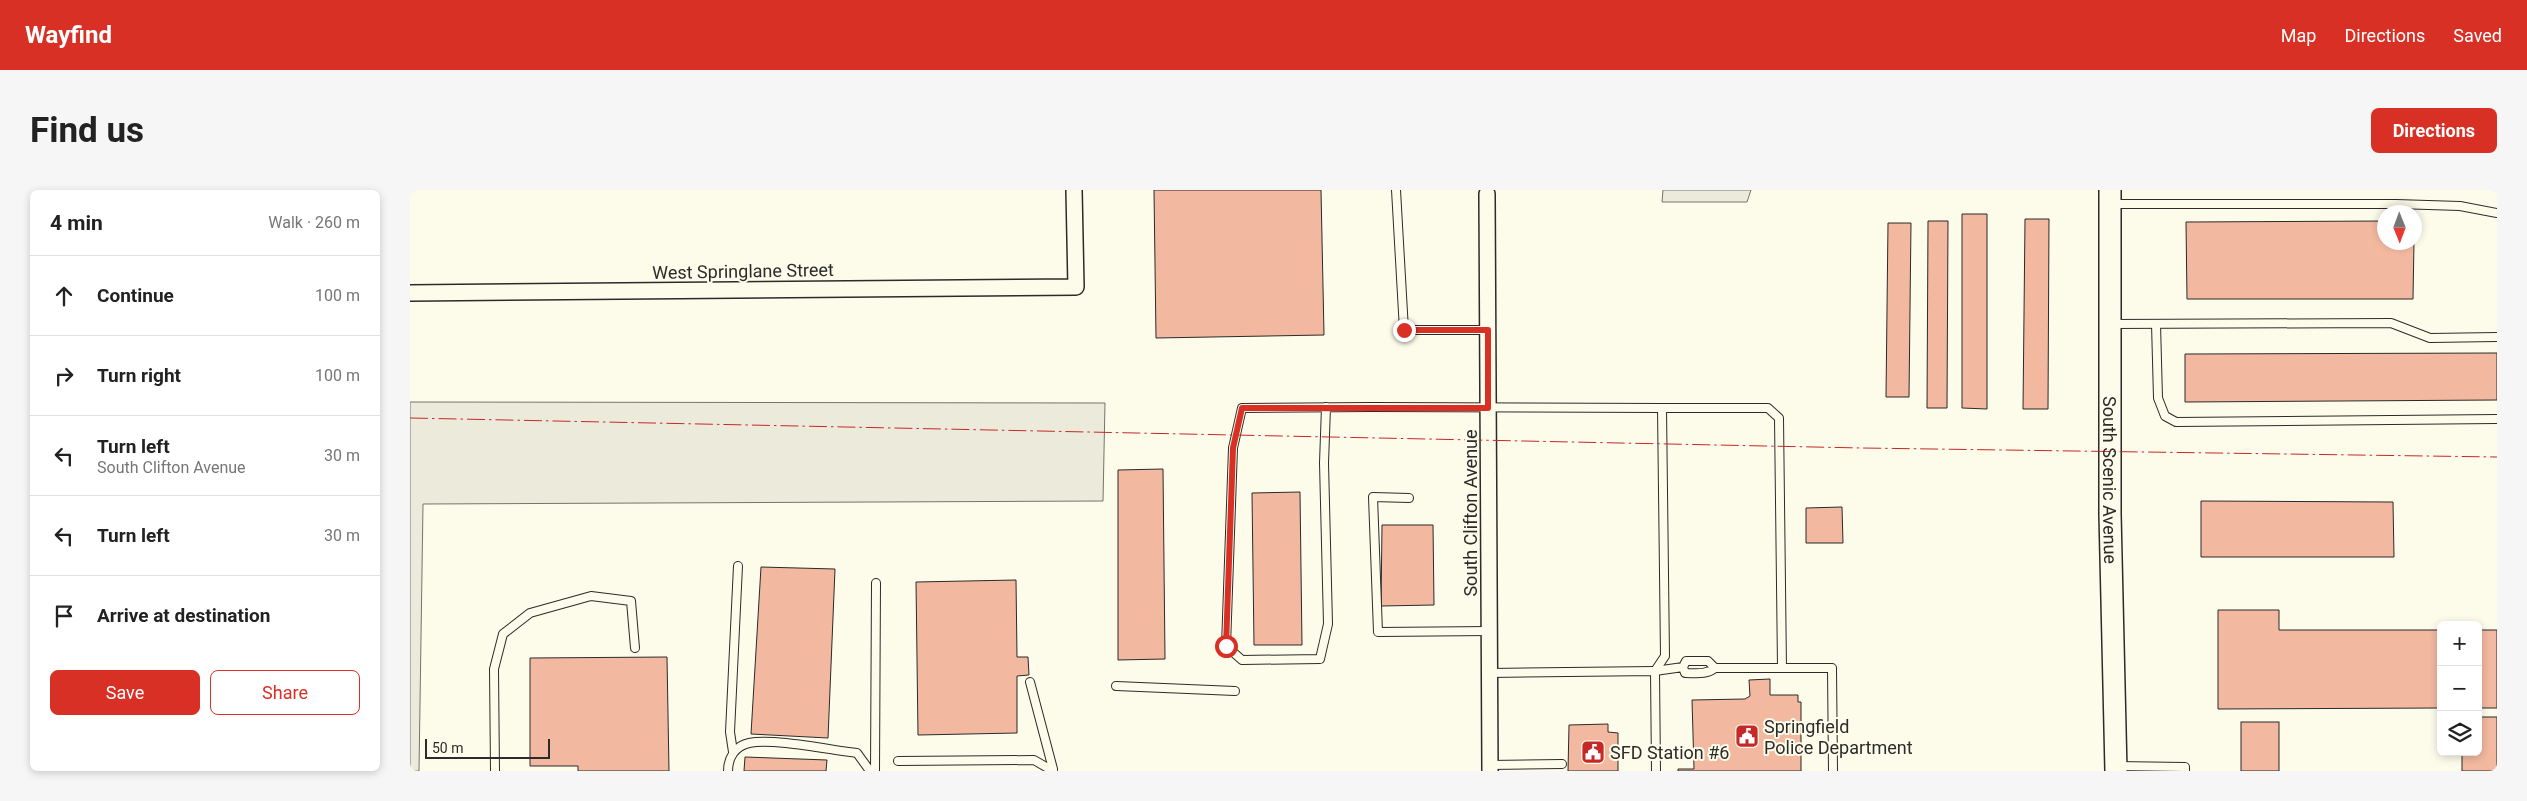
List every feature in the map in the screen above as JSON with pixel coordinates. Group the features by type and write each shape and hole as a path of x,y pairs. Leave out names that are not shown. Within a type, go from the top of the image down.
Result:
{"main road":[{"name":"South Scenic Avenue","path":"2110,197 2110,523 2116,769"}],"street":[{"name":"West Springlane Street","path":"410,293 1076,287 1074,190"},
{"name":"South Clifton Avenue","path":"1486,192 1490,768"}],"lane":[{"path":"1396,190 1404,330 1488,330"},
{"path":"2110,197 2460,206 2497,213"},
{"path":"2110,324 2391,323 2430,338 2497,337"},
{"path":"2156,324 2158,398 2165,416 2176,422 2497,419"},
{"path":"1326,407 1324,463 1328,624 1320,659 1242,660 1226,646 1233,448 1242,408 1326,407 1768,408 1779,418 1782,668"},
{"path":"1656,771 1655,671 1666,656 1662,408"},
{"path":"1409,498 1373,497 1378,632 1490,631"},
{"path":"733,752 730,732 738,566"},
{"path":"875,771 876,583"},
{"path":"495,771 494,669 503,634 530,613 591,596 631,601 635,648"},
{"path":"1490,673 1655,671 1683,667 1686,662 1708,661 1715,668"},
{"path":"1683,667 1685,673 1708,673 1715,668 1832,668 1833,771"},
{"path":"1030,682 1053,770"},
{"path":"1116,686 1235,691"},
{"path":"728,771 728,760 733,752 748,743 767,742 857,753 870,771"},
{"path":"898,761 1034,760 1053,770"},
{"path":"1490,768 1562,764"},
{"path":"2116,769 2185,767 2185,771"}],"shaded area":[{"path":"1663,190 1751,190 1747,202 1662,202"},
{"path":"410,402 1105,403 1103,501 423,504 419,771 410,771"}],"building":[{"path":"1154,190 1321,190 1324,335 1156,338"},
{"path":"1962,214 1987,214 1987,409 1962,408"},
{"path":"2025,219 2049,219 2048,409 2023,409"},
{"path":"1928,221 1948,221 1947,408 1927,408"},
{"path":"2377,221 2377,250 2414,250 2413,299 2187,299 2186,222"},
{"path":"1888,223 1911,223 1909,397 1886,397"},
{"path":"2497,353 2497,400 2185,402 2185,354"},
{"path":"1163,469 1165,659 1118,660 1118,470"},
{"path":"1300,492 1302,645 1254,645 1252,493"},
{"path":"2201,501 2393,502 2394,557 2201,557"},
{"path":"1842,507 1843,543 1806,543 1806,508"},
{"path":"1382,525 1433,525 1434,605 1381,606"},
{"path":"761,567 835,569 828,738 751,734"},
{"path":"1016,580 1017,657 1028,657 1029,675 1017,676 1017,733 918,735 916,582"},
{"path":"2218,610 2279,610 2279,630 2437,630 2437,708 2218,709"},
{"path":"2482,630 2497,630 2497,708 2482,708"},
{"path":"667,657 669,771 578,771 578,766 530,766 530,658"},
{"name":"Springfield Police Department","path":"1770,679 1770,695 1798,695 1798,702 1801,702 1801,771 1678,771 1678,769 1694,769 1692,700 1745,699 1750,696 1749,680"},
{"path":"2482,717 2497,717 2497,771 2462,771 2462,756 2482,756"},
{"path":"2241,722 2279,722 2279,771 2241,771"},
{"name":"SFD Station #6","path":"1608,724 1608,732 1618,733 1618,771 1568,771 1569,725"},
{"path":"745,757 827,760 826,771 744,771"}],"power":[{"path":"410,418 1862,448 2497,457"}],"place":[{"name":"Springfield Police Department","path":"1747,736"},
{"name":"SFD Station #6","path":"1593,752"}],"route":[{"path":"1226,646 1233,448 1242,408 1488,408 1488,330 1404,330"}]}
